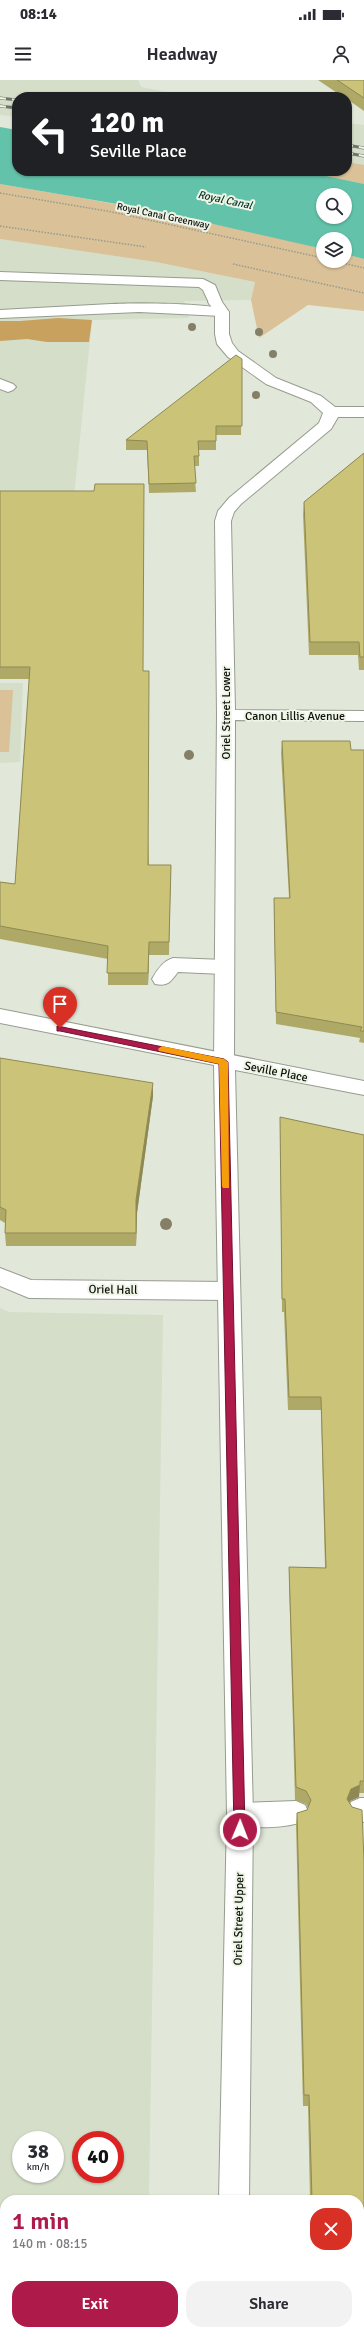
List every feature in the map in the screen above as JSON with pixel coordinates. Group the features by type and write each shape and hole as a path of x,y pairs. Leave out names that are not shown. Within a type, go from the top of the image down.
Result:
{"street":[{"path":"0,276 192,281 204,283 210,288 219,307 222,334 225,344 233,354 271,381 316,400 331,412 364,412"},
{"path":"0,314 90,308 219,307"},
{"name":"Oriel Street Lower","path":"224,1062 226,715 223,520 226,511 235,501 325,426 330,419 331,412"},
{"name":"Canon Lillis Avenue","path":"226,715 364,716"},
{"path":"162,979 173,965 224,966"},
{"name":"Seville Place","path":"0,1016 224,1062 364,1088"},
{"name":"Oriel Street Upper","path":"224,1062 240,1815 234,2195"},
{"name":"Oriel Hall","path":"0,1276 29,1289 228,1292"},
{"path":"240,1815 296,1813"}],"path":[{"name":"Royal Canal Greenway","path":"0,193 112,212 316,256"},
{"path":"352,265 364,268"}],"shaded area":[{"path":"0,80 138,80 141,87 167,92 12,92 12,116 0,115"},
{"path":"352,124 364,125 364,184 326,176 352,176"},
{"path":"352,163 364,165 364,184 326,176 352,176"},
{"path":"0,184 162,213 316,247 316,268 352,268 352,256 364,259 364,311 308,305 259,338 251,300 255,282 156,262 0,239"},
{"path":"0,239 156,262 255,282 251,300 184,301 189,318 92,320 74,497 0,496"},
{"path":"58,318 92,320 89,342 47,342 27,339 0,341 0,321"},
{"path":"0,683 23,683 20,762 0,763"},
{"path":"0,690 13,690 9,752 0,752"},
{"path":"0,1308 9,1312 163,1315 149,2195 0,2195"}],"water":[{"name":"Royal Canal","path":"0,127 12,129 12,176 326,176 364,184 364,259 352,256 352,232 316,232 316,247 152,210 0,184"}],"building":[{"path":"337,80 364,80 364,98"},
{"path":"236,355 242,359 242,426 216,426 216,441 198,441 199,456 194,456 196,483 149,484 147,441 126,440"},
{"path":"364,453 364,657 360,657 359,642 310,642 304,502"},
{"path":"95,484 144,484 143,671 149,671 148,865 171,865 169,942 149,942 148,973 107,973 108,946 0,926 0,882 15,884 30,667 0,667 0,491 94,491"},
{"path":"282,741 350,741 351,750 364,750 364,1031 360,1031 362,1027 276,1012 274,898 290,898"},
{"path":"0,1058 153,1083 136,1200 136,1233 5,1233 6,1210 0,1207"},
{"path":"280,1117 364,1135 364,1781 360,1781 360,1785 351,1789 347,1799 352,1807 362,1810 364,1862 364,2195 312,2195 309,2095 304,2095 297,1813 307,1810 311,1800 306,1791 296,1787 289,1567 326,1568 321,1397 289,1397 285,1299 282,1299"}],"railway":[{"path":"0,98 12,99"},
{"path":"0,106 12,107"},
{"path":"352,146 364,148"},
{"path":"352,154 364,156"}],"slow traffic":[{"path":"162,1049 224,1062 226,1186"}],"route":[{"path":"60,1028 224,1062 240,1830"}]}
